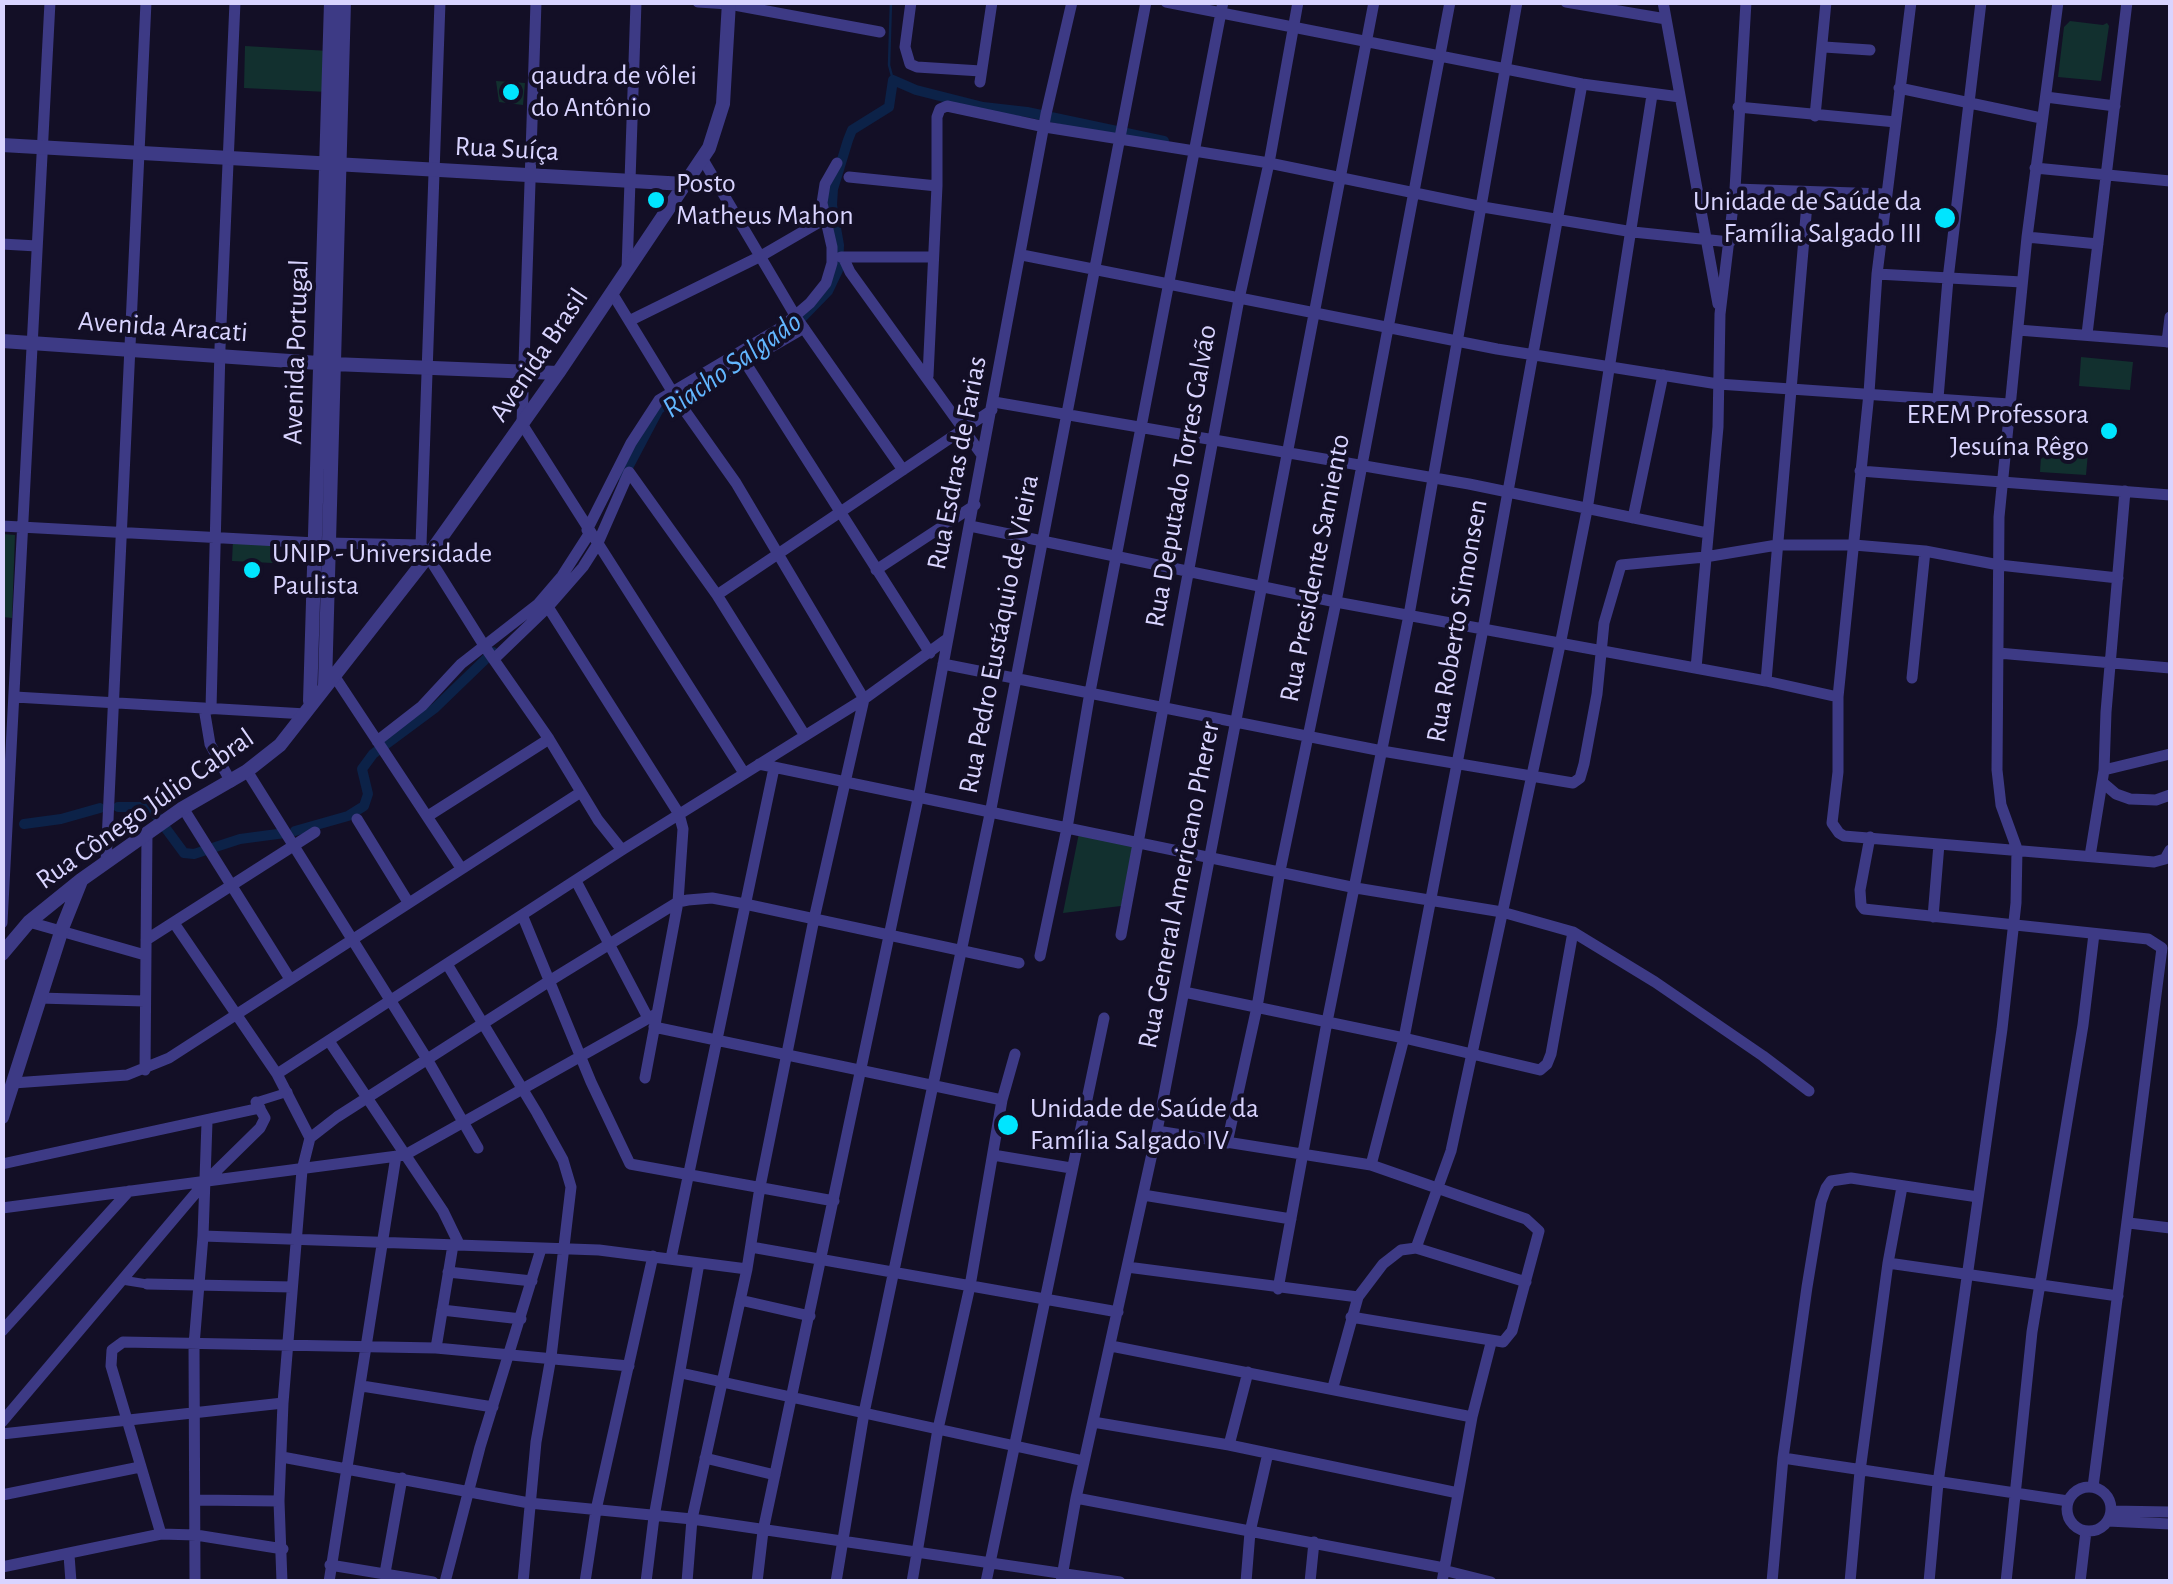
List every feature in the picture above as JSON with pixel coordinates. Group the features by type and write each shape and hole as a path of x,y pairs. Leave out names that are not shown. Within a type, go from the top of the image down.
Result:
{"street":[{"path":"2,924 50,2"},
{"path":"106,862 146,2"},
{"path":"231,782 210,744 207,708 235,2"},
{"name":"Avenida Portugal","path":"308,708 322,543 332,163 331,2"},
{"name":"Avenida Portugal","path":"332,163 344,2"},
{"path":"440,2 424,550 622,850"},
{"path":"536,2 522,424 744,772"},
{"path":"627,270 636,2"},
{"path":"698,2 729,4 880,32"},
{"path":"911,2 905,47 910,64 980,77 992,2"},
{"name":"Rua Esdras de Farias","path":"757,1582 762,1531 918,798 1072,2"},
{"name":"Rua Pedro Eustáquio de Vieira","path":"836,1582 864,1413 990,814 1146,2"},
{"path":"1166,2 1222,7 1367,42 1582,84 1680,97"},
{"name":"Rua Deputado Torres Galvão","path":"1121,935 1298,2"},
{"name":"Rua General Americano Pherer","path":"1061,1578 1157,1131 1374,2"},
{"name":"Rua Presidente Samiento","path":"1227,1142 1257,1007 1280,871 1336,602 1450,2"},
{"path":"1278,1289 1409,615 1517,2"},
{"path":"1566,2 1666,18"},
{"path":"1696,668 1718,427 1720,314 1735,189 1746,2"},
{"path":"1815,116 1826,2"},
{"path":"1911,2 1877,274 1869,394 1838,698 1838,772 1832,822 1838,833 1870,837 2154,862 2165,859 2170,850"},
{"path":"1938,398 1981,2"},
{"path":"1929,1582 1938,1483 2014,927 2017,848 2001,805 1996,770 2001,482 2035,168 2058,2"},
{"path":"2088,334 2127,2"},
{"path":"1663,3 1720,314"},
{"name":"Avenida Brasil","path":"308,708 558,374 702,158 715,136 724,104 729,4"},
{"path":"1040,956 1068,828 1090,692 1222,7"},
{"path":"1824,48 1870,50"},
{"name":"Rua Roberto Simonsen","path":"1371,1165 1404,1038 1582,84"},
{"path":"1900,88 2041,118"},
{"path":"1416,1248 1440,1190 1473,1054 1588,510 1652,95"},
{"path":"2046,97 2114,106"},
{"path":"928,376 937,186 936,117 947,106 1122,134 1196,153 1269,162 1483,207 1633,232 1730,242"},
{"path":"1738,107 1896,122"},
{"name":"Rua Suíça","path":"2,145 685,184"},
{"path":"702,158 800,322 903,470"},
{"path":"377,741 411,716 461,664 489,653 548,608 574,578 646,419 659,400 676,398 745,362 800,322 830,273 832,247 823,220 825,184 837,163"},
{"path":"2035,168 2170,181"},
{"path":"850,177 937,186"},
{"path":"1735,189 1885,194"},
{"path":"1766,681 1808,192"},
{"path":"631,320 761,256 823,220"},
{"path":"2027,237 2098,244"},
{"path":"2,244 37,246"},
{"path":"1022,254 1532,356 1663,376 1718,384 2010,404"},
{"path":"932,257 842,257 982,456"},
{"path":"1877,274 2022,282"},
{"path":"612,293 676,398 736,482 864,699 814,919 747,1269 704,1458 692,1519 687,1582"},
{"path":"2018,330 2169,342 2170,317"},
{"path":"676,398 800,322"},
{"name":"Avenida Aracati","path":"2,341 326,364 558,374"},
{"path":"745,362 930,653"},
{"path":"1634,518 1663,376"},
{"path":"716,596 993,406 1068,413 1213,438 1707,532"},
{"path":"1860,470 2170,495"},
{"path":"489,653 550,591 592,537 629,472 716,596 804,734"},
{"path":"2090,856 2103,776 2125,491"},
{"path":"876,570 975,505"},
{"path":"2,526 424,550"},
{"path":"970,526 1336,602 1766,681 1838,698"},
{"name":"Avenida Portugal","path":"322,543 329,680"},
{"path":"943,664 1382,751 1573,784 1580,778 1584,764 1597,694 1604,622 1621,565 1778,545 1854,545 2118,578"},
{"path":"1912,678 1925,551"},
{"path":"548,608 679,814 683,846 678,902 652,1020 645,1078"},
{"path":"2,622 19,623"},
{"path":"277,1074 744,772 864,699 947,639"},
{"path":"1998,653 2170,668"},
{"path":"329,680 377,741 461,868"},
{"path":"15,697 207,708 308,708"},
{"name":"Rua Cônego Júlio Cabral","path":"2,954 29,922 81,880 280,746 308,708"},
{"path":"428,816 549,739"},
{"path":"2103,776 2170,754"},
{"path":"759,764 1356,888 1502,912 1573,932 1655,982 1808,1092"},
{"path":"670,1258 774,768"},
{"path":"247,771 427,1059 478,1148"},
{"path":"2103,776 2116,794 2130,799 2156,800 2170,795"},
{"path":"10,1078 96,1079 146,1070 581,792"},
{"path":"183,808 290,979"},
{"path":"357,820 408,902"},
{"path":"146,1070 145,956 157,826"},
{"path":"146,940 315,832"},
{"path":"1870,837 1860,900 1864,909 2137,938 2160,944 2166,961 2093,1487"},
{"path":"1932,916 1938,844"},
{"path":"2,1117 10,1078 81,880"},
{"path":"576,881 652,1020"},
{"path":"310,1138 366,1098 678,902 712,898 1018,963"},
{"path":"522,916 630,1164 834,1201"},
{"path":"29,922 145,956"},
{"path":"174,923 277,1074 310,1138 302,1170 283,1403 278,1502 282,1582"},
{"path":"1184,992 1534,1070 1544,1068 1551,1054 1573,932"},
{"path":"2006,1582 2040,1286 2094,934"},
{"path":"447,964 569,1174 572,1193 529,1503 524,1582"},
{"path":"39,998 144,1000"},
{"path":"986,1582 1104,1018"},
{"path":"2,1208 401,1155 580,1055 652,1020 716,1040 1002,1100"},
{"path":"329,1041 401,1155 443,1211 456,1244 436,1348"},
{"path":"912,1582 1002,1100 1015,1054"},
{"path":"2,1164 207,1122 288,1092"},
{"path":"2,1422 206,1182 260,1128 265,1118 258,1105"},
{"path":"195,1582 194,1345 207,1122"},
{"path":"1157,1131 1371,1165 1526,1219 1539,1231 1508,1340 1491,1342 1350,1316"},
{"path":"329,1582 382,1242 401,1155"},
{"path":"993,1155 1071,1168"},
{"path":"1772,1582 1783,1458 1821,1202 1831,1180 1851,1178 1978,1197"},
{"path":"1850,1582 1860,1471 1902,1187"},
{"path":"2,1331 129,1191"},
{"path":"1143,1196 1291,1220"},
{"path":"2129,1224 2170,1228"},
{"path":"203,1236 563,1249 747,1269"},
{"path":"751,1247 1118,1312"},
{"path":"1333,1388 1358,1298 1370,1279 1396,1254 1416,1248 1526,1282"},
{"path":"445,1582 542,1249"},
{"path":"585,1582 596,1510 654,1256"},
{"path":"646,1582 654,1516 700,1263"},
{"path":"1888,1263 2118,1296"},
{"path":"1127,1268 1358,1298"},
{"path":"448,1272 532,1280"},
{"path":"122,1280 292,1287"},
{"path":"740,1300 810,1316"},
{"path":"442,1310 521,1319"},
{"path":"1443,1573 1472,1417 1491,1342"},
{"path":"161,1534 125,1419 111,1357 116,1344 436,1348 629,1366"},
{"path":"1111,1346 1472,1417"},
{"path":"1229,1445 1248,1372"},
{"path":"681,1373 1084,1461"},
{"path":"362,1386 493,1407"},
{"path":"2,1434 283,1403"},
{"path":"1093,1422 1229,1445 1458,1493"},
{"path":"1246,1582 1250,1532 1268,1453"},
{"path":"282,1457 529,1503 692,1519 988,1563 1061,1578 1120,1582"},
{"path":"704,1458 775,1475"},
{"path":"1783,1458 2068,1501"},
{"path":"2,1495 140,1467"},
{"path":"386,1573 402,1478"},
{"path":"2110,1516 2107,1496 2093,1487 2078,1490 2068,1501 2069,1520 2086,1532 2098,1530 2110,1516 2170,1512"},
{"path":"1076,1498 1314,1542 1491,1582"},
{"path":"197,1500 278,1502"},
{"path":"2110,1516 2170,1524"},
{"path":"2080,1582 2086,1532"},
{"path":"2,1567 161,1534 196,1535 283,1549"},
{"path":"1310,1582 1314,1542"},
{"path":"69,1554 71,1582"},
{"path":"330,1565 433,1582"}],"green space":[{"path":"2070,21 2109,26 2101,81 2058,77 2064,27"},
{"path":"245,46 329,51 328,92 244,88"},
{"name":"qaudra de vôlei do Antônio","path":"496,81 525,83 523,105 499,102"},
{"path":"2081,357 2133,362 2130,390 2079,386"},
{"path":"2042,439 2089,441 2086,475 2040,472"},
{"path":"2,534 15,535 12,618 3,617"},
{"path":"233,540 274,543 273,563 232,561"},
{"path":"1079,833 1134,847 1121,906 1063,913"}],"waterway":[{"path":"891,2 889,65 893,80"},
{"name":"Riacho Salgado","path":"755,350 793,327 828,291 838,270 833,189 848,140 852,130 889,107 893,80 983,107 1027,112 1164,141"},
{"name":"Riacho Salgado","path":"623,477 659,409 680,395"},
{"name":"Riacho Salgado","path":"295,831 348,816 364,806 368,794 362,769 373,754 435,708 493,652"},
{"name":"Riacho Salgado","path":"118,807 145,807 153,811 184,853 285,833"},
{"name":"Riacho Salgado","path":"24,824 100,808"}],"place":[{"name":"qaudra de vôlei do Antônio","path":"511,92"},
{"name":"Posto Matheus Mahon","path":"656,200"},
{"name":"Unidade de Saúde da Família Salgado III","path":"1945,218"},
{"name":"EREM Professora Jesuína Rêgo","path":"2109,431"},
{"name":"UNIP - Universidade Paulista","path":"252,570"},
{"name":"Unidade de Saúde da Família Salgado IV","path":"1008,1125"}]}
